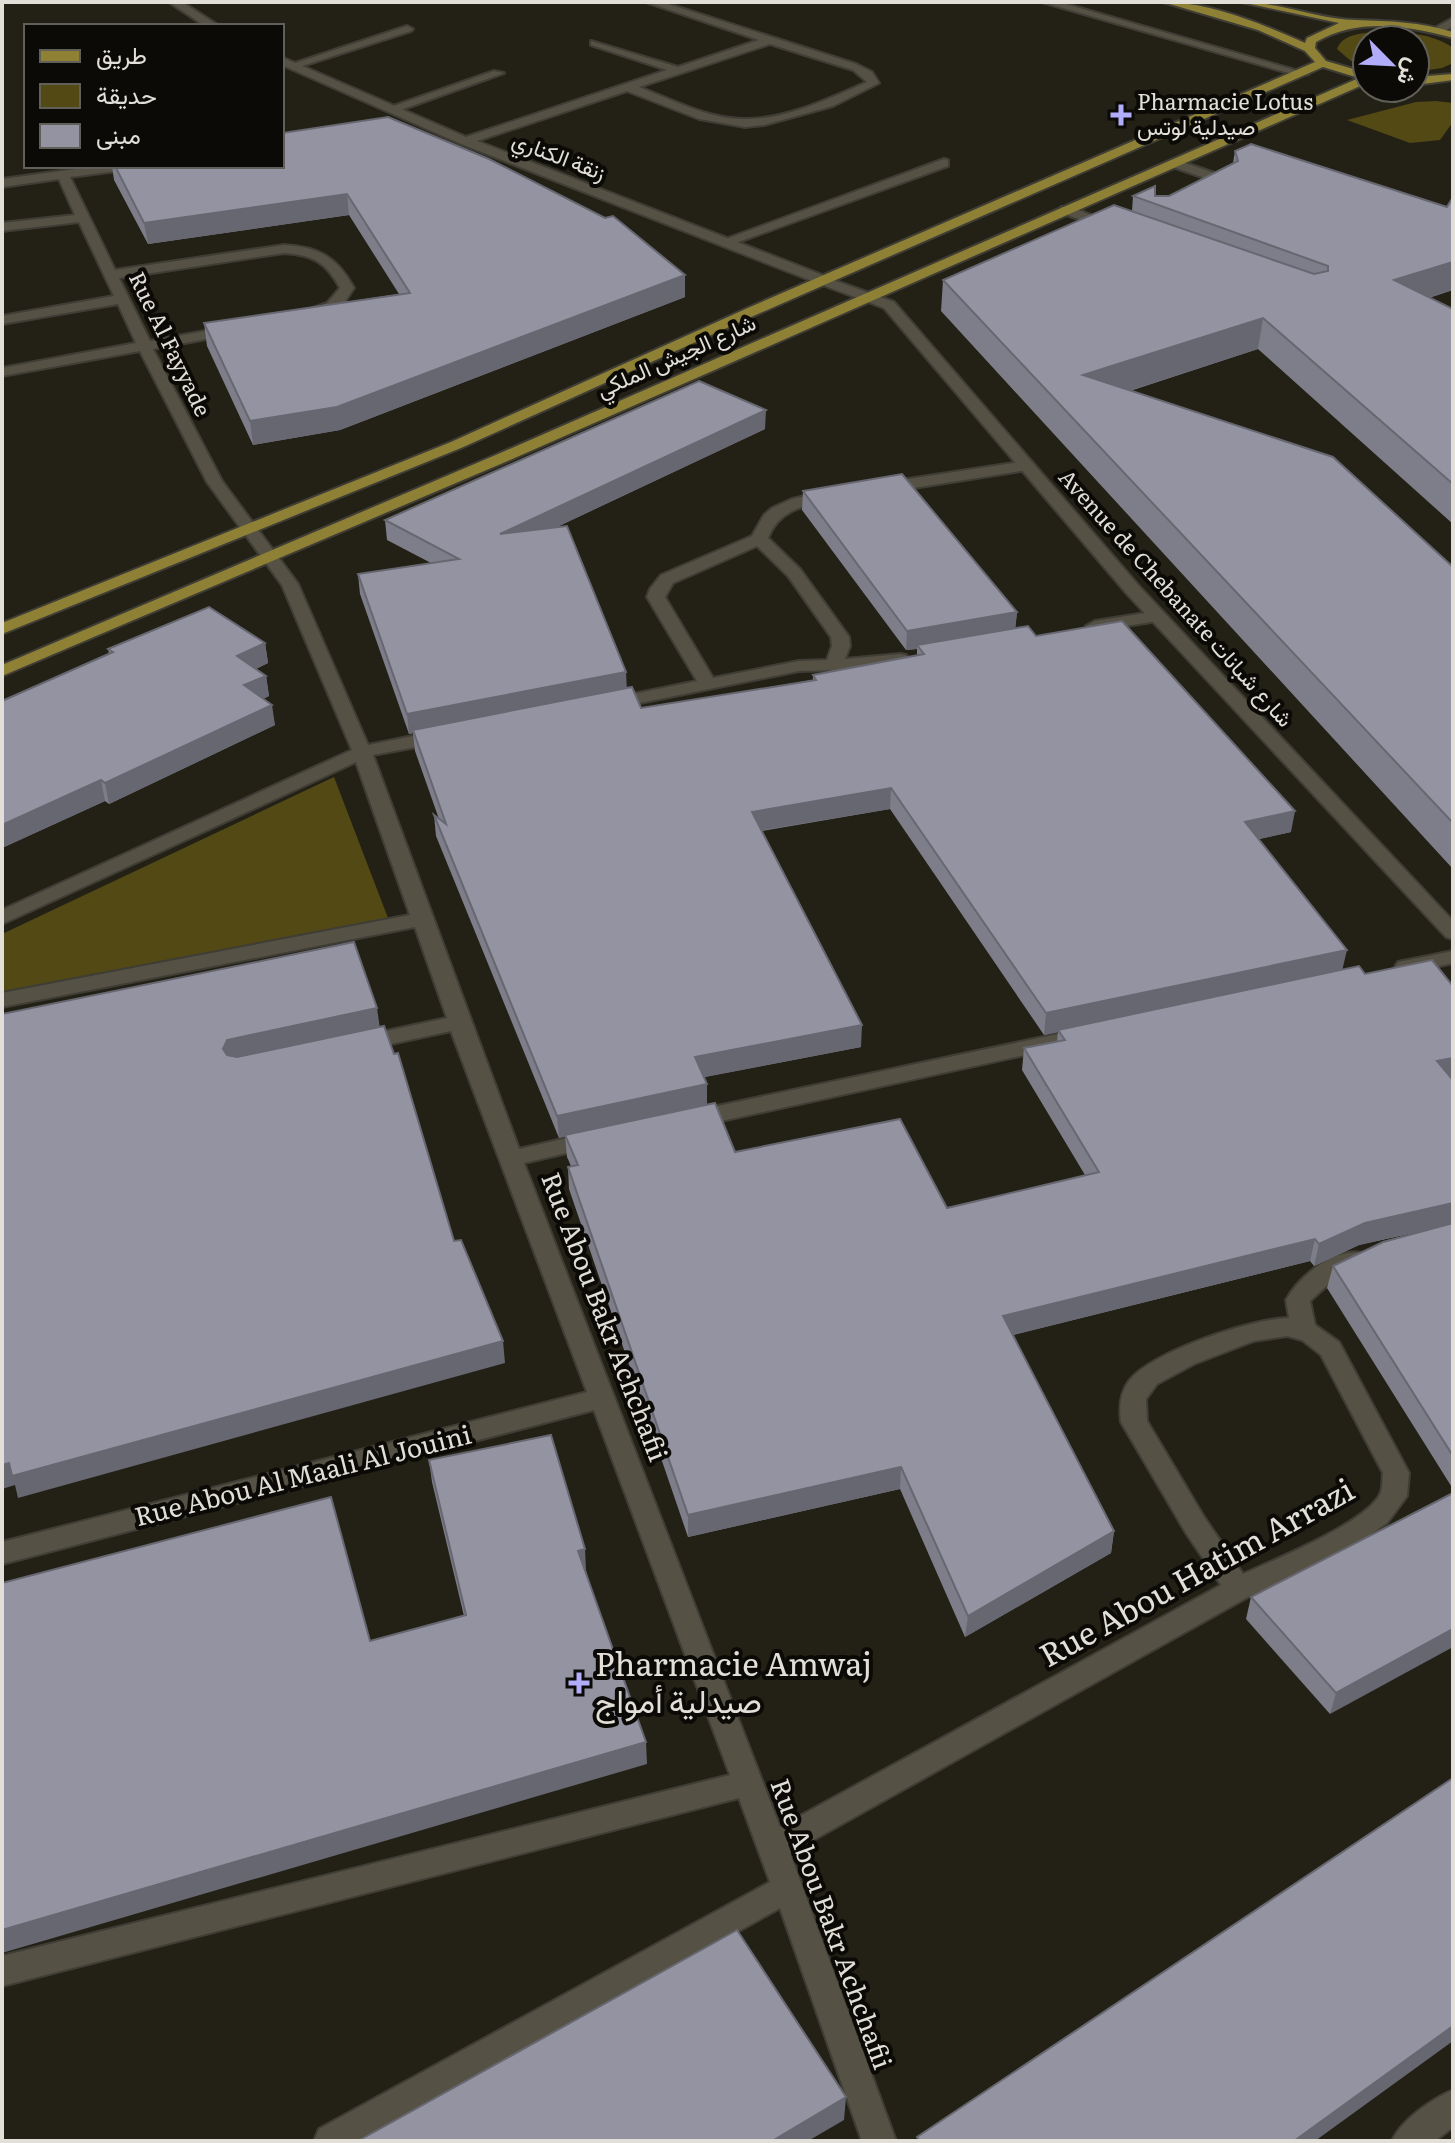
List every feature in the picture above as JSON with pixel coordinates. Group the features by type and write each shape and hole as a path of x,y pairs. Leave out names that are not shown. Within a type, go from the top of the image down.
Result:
{"main road":[{"path":"1168,2 1262,28 1309,49 1322,63 1351,73"},
{"path":"1246,2 1361,24"},
{"path":"1309,49 1311,40 1321,33 1351,26"},
{"path":"1431,30 1453,35"},
{"name":"شارع الجيش الملكي","path":"2,629 456,445 1322,63"},
{"path":"1431,81 1453,77"},
{"path":"1431,81 1453,84"},
{"name":"شارع الجيش الملكي","path":"2,671 1351,85"}],"street":[{"path":"174,2 210,24"},
{"path":"627,87 703,116 745,123 764,121 829,103 873,83 871,76 862,70 651,2"},
{"path":"1047,2 1303,74"},
{"path":"1437,31 1453,21"},
{"path":"287,63 407,29"},
{"path":"465,141 770,40"},
{"path":"595,43 677,70"},
{"name":"زنقة الكناري","path":"287,63 392,116 409,118 825,281"},
{"path":"392,116 498,73"},
{"path":"725,242 944,163"},
{"path":"1174,163 1227,184 1226,190 1209,198"},
{"path":"2,183 111,168"},
{"name":"Rue Al Fayyade","path":"63,175 144,348 215,482 246,528"},
{"path":"1066,210 1123,230"},
{"path":"2,227 82,218"},
{"path":"111,275 284,249 312,252 331,260 347,288 344,297 333,306 300,317"},
{"name":"Avenue de Chebanate شارع شبانات","path":"825,281 889,305 1158,616 1453,933"},
{"path":"2,320 123,299"},
{"path":"2,372 253,326"},
{"path":"759,539 762,528 772,514 808,499 1027,466"},
{"name":"Rue Abou Bakr Achchafii","path":"246,528 290,584 362,752 459,1022 788,1888 879,2141"},
{"path":"759,539 799,577 840,637 841,646 834,665"},
{"path":"708,684 656,597 658,589 667,579 759,539"},
{"path":"1083,628 1158,616"},
{"path":"589,708 799,666 873,664 918,656"},
{"path":"2,918 362,752 468,731"},
{"path":"2,1000 422,919"},
{"path":"1391,970 1453,957"},
{"path":"334,1049 459,1022"},
{"path":"666,1125 1114,1029"},
{"path":"512,1158 620,1135"},
{"path":"1304,1331 1298,1300 1307,1285 1334,1267 1379,1255"},
{"name":"Rue Abou Hatim Arrazi","path":"772,1847 1238,1589 1338,1542 1378,1516 1394,1496 1396,1473 1330,1349 1317,1336 1304,1331 1285,1327 1264,1331 1183,1357 1150,1373 1138,1386 1131,1402 1134,1422 1195,1525 1238,1589"},
{"name":"Rue Abou Al Maali Al Jouini","path":"2,1553 603,1398"},
{"path":"2,1971 748,1783"},
{"path":"331,2141 788,1888"},
{"path":"1409,2141 1453,2106"}],"green space":[{"path":"1351,36 1351,61 1337,49"},
{"path":"1431,37 1453,48 1453,63 1431,70"},
{"path":"1431,101 1453,103 1453,122 1440,140 1410,143 1347,120 1408,104 1431,104"},
{"path":"334,777 388,918 2,992 2,934"}],"building":[{"path":"388,117 489,159 605,218 613,216 685,275 337,407 250,421 204,323 410,293 347,194 144,223 116,168 284,168 284,133"},
{"path":"1251,144 1447,207 1453,197 1453,262 1394,280 1453,309 1453,484 1263,318 1083,375 1333,457 1453,567 1453,823 943,280 1114,205 1314,274 1328,271 1328,266 1133,196 1155,186 1155,196 1169,196 1238,161 1235,151"},
{"path":"699,381 766,410 500,534 567,526 626,672 407,714 358,574 459,559 385,520"},
{"path":"902,474 1017,612 907,631 803,491"},
{"path":"209,607 265,643 237,656 266,676 244,685 272,705 105,783 101,780 2,825 2,701 113,652 108,649"},
{"path":"1122,621 1295,811 1245,822 1347,950 1046,1013 891,788 752,812 862,1025 695,1057 707,1084 557,1116 434,815 446,824 413,730 632,687 641,708 816,680 813,675 924,654 917,645 1028,626 1036,636"},
{"path":"354,942 377,1008 227,1040 223,1049 227,1055 237,1057 384,1026 394,1054 398,1053 454,1241 461,1240 503,1341 12,1476 9,1463 2,1465 2,1014"},
{"path":"1432,960 1453,986 1453,1058 1437,1061 1453,1080 1453,1203 1365,1223 1319,1244 1315,1239 1003,1316 1114,1531 968,1616 901,1467 688,1515 568,1167 578,1165 565,1135 715,1103 735,1152 900,1119 947,1208 1099,1172 1024,1048 1065,1040 1058,1030 1359,966 1365,974"},
{"path":"1453,1223 1453,1456 1333,1266 1383,1242"},
{"path":"551,1435 585,1549 578,1551 646,1742 2,1930 2,1583 331,1497 370,1641 466,1615 429,1460"},
{"path":"1453,1493 1453,1629 1336,1693 1251,1597"},
{"path":"1453,1778 1453,2026 1294,2141 920,2141 917,2137"},
{"path":"737,1930 846,2097 772,2141 358,2141"}],"place":[{"name":"Pharmacie Lotus صيدلية لوتس","path":"1121,115"},
{"name":"Pharmacie Amwaj صيدلية أمواج","path":"579,1683"}]}
